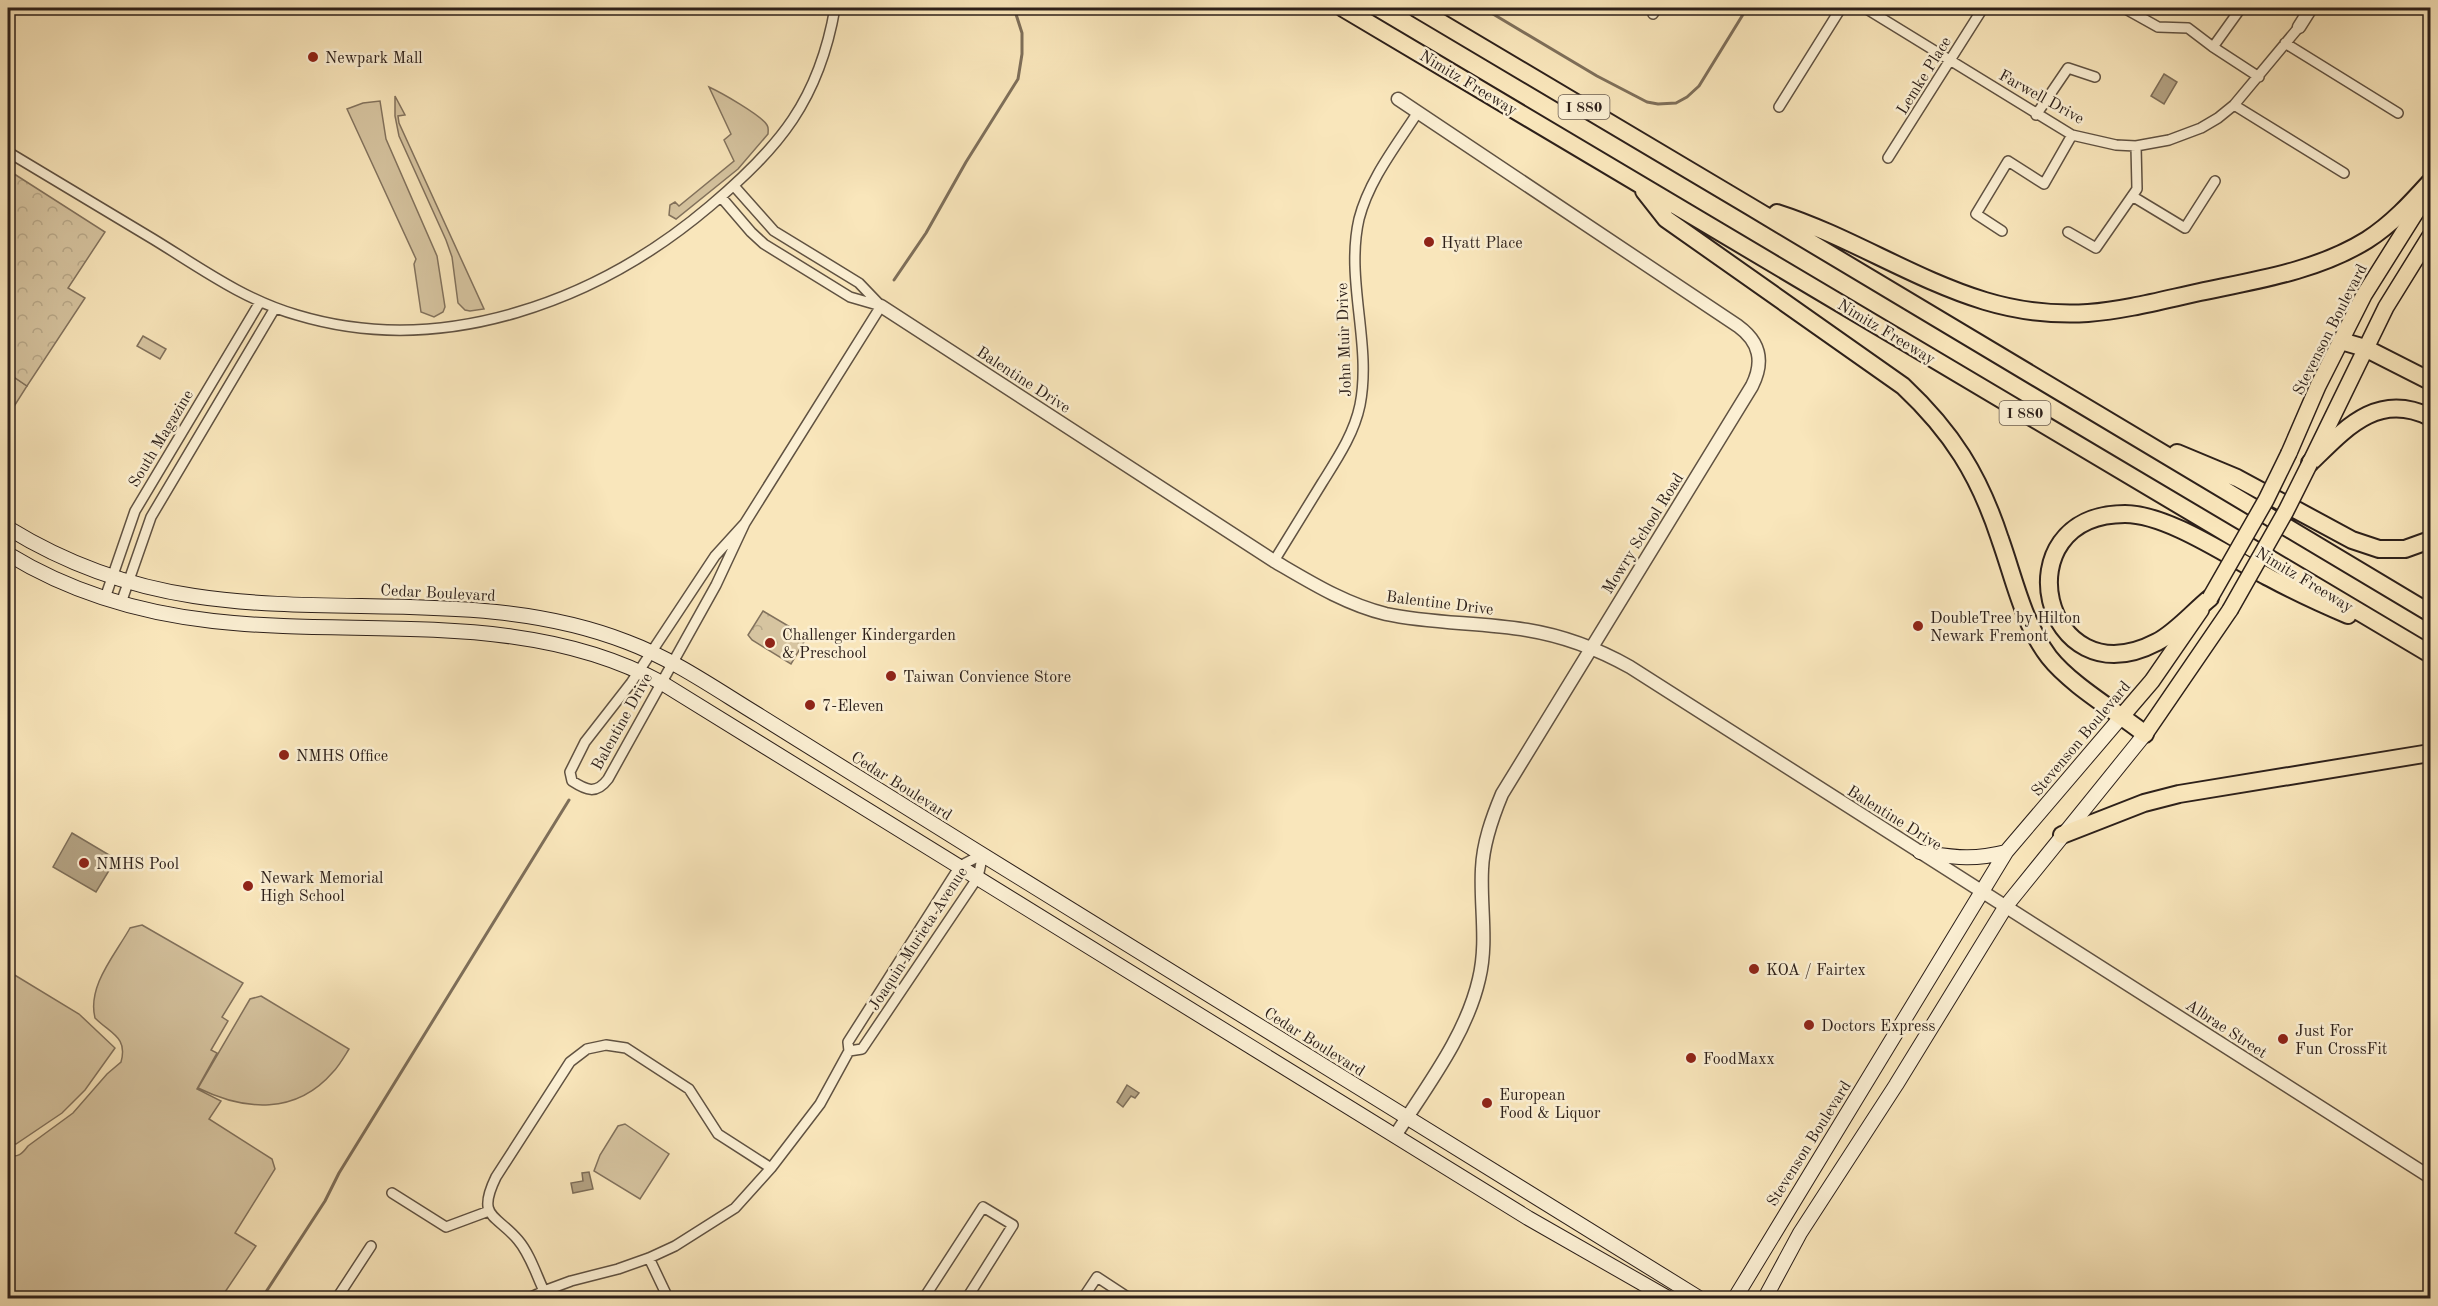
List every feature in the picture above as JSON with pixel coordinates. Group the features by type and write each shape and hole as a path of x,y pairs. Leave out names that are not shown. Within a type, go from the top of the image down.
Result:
{"highway":[{"name":"Nimitz Freeway","path":"1343,8 2430,654"},
{"name":"Nimitz Freeway","path":"1416,8 1753,206 2118,428 2430,613"},
{"path":"1635,181 1666,219 1903,386 1926,408 1946,430 1980,485 2025,613 2049,656 2064,673 2145,734"},
{"path":"1753,206 1810,224 1910,272 1986,301 2022,309 2089,313 2129,308 2288,273 2331,259 2377,233 2403,212 2430,182"},
{"path":"2341,340 2365,348 2430,381"},
{"path":"2310,464 2348,426 2369,413 2389,408 2419,411 2430,417"},
{"path":"2118,428 2237,478 2352,540 2379,549 2405,549 2430,540"},
{"path":"2210,598 2159,641 2114,655 2090,648 2067,634 2053,614 2048,592 2049,570 2058,545 2078,526 2100,517 2126,514 2156,520 2181,530 2302,594 2415,645"},
{"path":"2062,836 2144,803 2178,794 2430,753"}],"main road":[{"name":"Stevenson Boulevard","path":"1735,1299 2006,852 2176,649 2210,598 2266,500 2364,295 2430,190"},
{"path":"1765,1299 1800,1233 1896,1085 2006,906 2145,734 2230,610 2286,511 2386,307 2430,236"},
{"name":"Cedar Boulevard","path":"8,528 44,549 112,577 171,592 224,600 514,612 584,627 651,651 1699,1299"},
{"path":"8,554 58,580 105,598 167,614 214,621 464,631 530,637 577,649 639,671 662,682 1545,1229 1664,1297"},
{"path":"1920,852 1965,859 2006,852"}],"street":[{"path":"8,152 260,302 275,308 324,322 378,329 433,328 495,318 554,300 628,266 673,236 734,186 770,152 798,112 824,54 835,8"},
{"path":"1779,107 1841,8"},
{"name":"Farwell Drive","path":"1865,8 2072,135 2116,145 2136,146 2169,140 2201,128 2218,118 2234,105 2259,76 2299,27 2311,8"},
{"name":"Lemke Place","path":"1888,158 1983,8"},
{"path":"2124,8 2158,27 2188,28 2259,76"},
{"path":"2213,47 2241,8"},
{"path":"2285,43 2398,113"},
{"path":"2036,115 2068,68 2095,77"},
{"name":"Mowry School Road","path":"1395,1136 1458,1035 1479,979 1484,941 1482,867 1486,838 1494,812 1513,776 1752,386 1760,366 1758,349 1748,333 1398,99"},
{"path":"2234,105 2344,173"},
{"name":"John Muir Drive","path":"1275,561 1340,454 1356,421 1362,380 1355,256 1359,221 1377,176 1418,112"},
{"path":"2002,231 1976,214 2008,162 2044,184 2072,135"},
{"path":"2068,232 2096,248 2137,189 2136,146"},
{"path":"2132,196 2185,228 2215,181"},
{"name":"Balentine Drive","path":"734,186 774,231 859,283 881,306 1275,561 1334,595 1383,613 1416,619 1528,630 1570,640 1612,657 1649,678 2006,906"},
{"name":"Balentine Drive","path":"721,197 764,244 850,297 881,306"},
{"name":"South Magazine","path":"105,598 135,511 260,302"},
{"name":"Balentine Drive","path":"745,523 715,556 639,671 585,742 570,772 572,780 581,787 592,790 602,788 608,779 716,585 745,523 881,306"},
{"name":"South Magazine","path":"121,603 142,538 161,498 275,308"},
{"name":"Joaquin Murieta Avenue","path":"529,1299 544,1291 649,1258 675,1246 735,1208 771,1168 820,1104 849,1052 849,1042 960,866 983,855"},
{"name":"Joaquin Murieta Avenue","path":"849,1052 862,1049 978,877 983,855"},
{"name":"Albrae Street","path":"2006,906 2430,1177"},
{"path":"544,1291 517,1239 495,1221 489,1211 488,1193 570,1062 587,1049 606,1045 626,1048 689,1089 718,1134 771,1168"},
{"path":"392,1193 446,1227 489,1211"},
{"path":"924,1299 983,1207 1013,1225 969,1298"},
{"path":"337,1298 371,1246"},
{"path":"649,1258 668,1299"},
{"path":"1083,1299 1097,1277 1129,1299"}],"green space":[{"path":"709,87 757,116 767,125 768,134 738,169 676,219 669,215 670,205 675,202 679,206 734,161 724,140 731,134"},
{"path":"395,96 405,115 398,116 399,123 484,309 465,310 458,303 452,257 446,240 399,136 395,116"},
{"path":"380,101 386,139 437,256 445,307 443,312 434,317 421,312 414,264 416,259 347,109 363,103"},
{"path":"8,170 105,232 68,288 85,298 27,386 8,373"},
{"path":"143,336 166,349 160,359 137,346"},
{"path":"8,373 27,386 8,416"},
{"path":"763,611 807,637 791,664 752,640 748,635"},
{"path":"142,925 243,983 222,1017 228,1021 211,1050 217,1053 197,1089 221,1101 209,1119 272,1159 275,1169 235,1233 256,1246 221,1298 8,1298 8,1155 20,1155 28,1146 73,1113 107,1074 121,1062 123,1054 120,1041 95,1018 95,994 104,971 130,928"},
{"path":"8,971 79,1014 115,1048 85,1090 62,1113 16,1144 8,1143"},
{"path":"261,996 349,1049 339,1064 319,1086 303,1096 269,1105 234,1101 198,1088 250,999"},
{"path":"625,1124 669,1154 640,1199 594,1171 600,1155 618,1126"}],"shaded area":[{"path":"2164,74 2177,82 2164,104 2151,96"},
{"name":"NMHS Pool","path":"72,833 116,859 96,892 53,867"},
{"path":"1127,1085 1139,1093 1135,1098 1131,1096 1123,1107 1117,1102"},
{"path":"589,1172 593,1189 573,1193 571,1183 583,1181 582,1173"}],"waterway":[{"path":"894,280 926,233 966,162 1018,79 1022,54 1022,33 1014,8"},
{"path":"1483,8 1597,76 1647,102 1658,104 1676,103 1699,86 1747,8"},
{"path":"262,1298 325,1201 339,1173 569,800"}],"place":[{"name":"Newpark Mall","path":"313,57"},
{"name":"Hyatt Place","path":"1429,242"},
{"name":"DoubleTree by Hilton Newark Fremont","path":"1918,626"},
{"name":"Challenger Kindergarden & Preschool","path":"770,643"},
{"name":"Taiwan Convience Store","path":"891,676"},
{"name":"7-Eleven","path":"810,705"},
{"name":"NMHS Office","path":"284,755"},
{"name":"NMHS Pool","path":"84,863"},
{"name":"Newark Memorial High School","path":"248,886"},
{"name":"KOA / Fairtex","path":"1754,969"},
{"name":"Doctors Express","path":"1809,1025"},
{"name":"Just For Fun CrossFit","path":"2283,1039"},
{"name":"FoodMaxx","path":"1691,1058"},
{"name":"European Food & Liquor","path":"1487,1103"}]}
